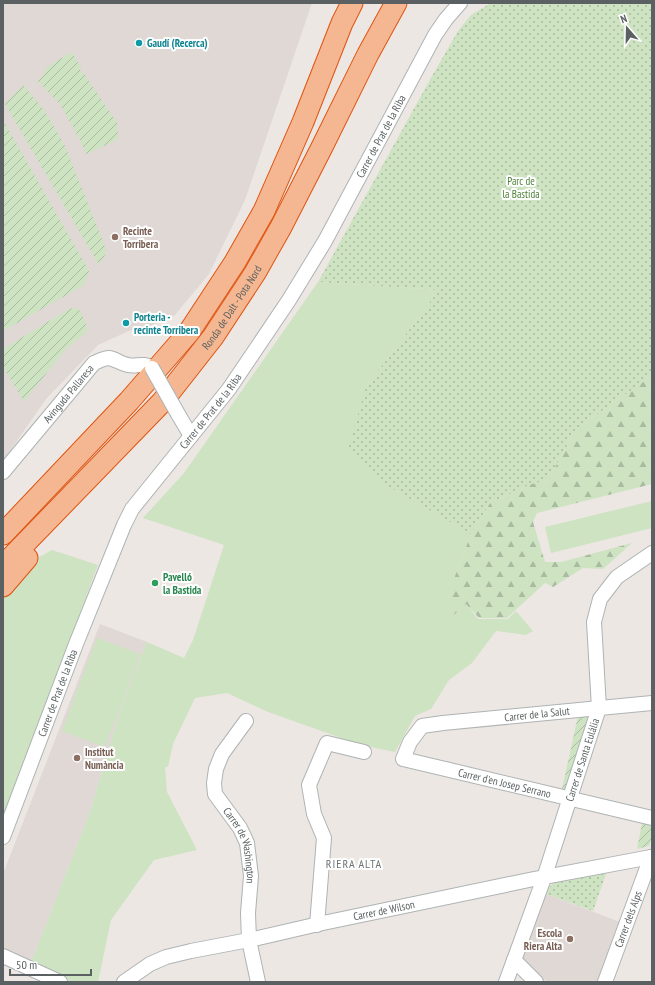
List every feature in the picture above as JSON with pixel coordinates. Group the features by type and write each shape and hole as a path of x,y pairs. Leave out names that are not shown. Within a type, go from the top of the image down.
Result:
{"highway":[{"name":"Ronda de Dalt - Pota Nord","path":"3,534 129,401 151,372 189,332 236,262 264,211 303,122 342,23 352,3"},
{"name":"Ronda de Dalt - Pota Nord","path":"3,566 170,408 213,337 255,273 281,227 368,54 396,3"},
{"path":"3,515 151,372"},
{"path":"3,586 38,546 170,408"}],"street":[{"name":"Carrer de Prat de la Riba","path":"3,838 76,644 124,525 132,509 243,370 289,300 325,241 435,35 460,3"},
{"name":"Avinguda Pallaresa","path":"3,472 94,363 110,358 128,365 149,365 151,372"},
{"path":"151,372 170,408 191,436"},
{"name":"Carrer de Santa Eulália","path":"506,982 544,878 599,708 594,622 600,599 617,577 652,553"},
{"name":"Carrer de la Salut","path":"403,759 410,742 422,726 652,703"},
{"name":"Carrer de Washington","path":"246,721 222,754 216,768 214,783 215,794 240,828 247,843 251,876 248,913 248,940 258,982"},
{"path":"317,925 324,838 314,814 309,785 327,742 364,752"},
{"name":"Carrer d'en Josep Serrano","path":"403,759 652,818"},
{"name":"Carrer de Wilson","path":"124,982 150,964 166,957 652,857"},
{"name":"Carrer dels Alps","path":"605,982 652,857"},
{"path":"3,956 60,982"},
{"path":"514,960 536,982"}],"shaded area":[{"name":"Recinte Torribera","path":"3,3 312,3 245,200 209,274 175,315 154,325 129,331 98,345 46,399 3,461"},
{"name":"Institut Numància","path":"100,624 147,642 122,704 90,812 31,963 3,951 3,874"},
{"name":"Escola Riera Alta","path":"544,893 620,922 597,982 547,982 521,957"}],"green space":[{"name":"Parc de la Bastida","path":"491,3 652,3 652,378 650,377 576,429 548,480 531,484 490,503 471,534 386,485 348,449 366,387 439,290 318,282 458,31 471,15"},
{"path":"72,52 81,68 80,70 117,123 117,140 86,154 60,104 38,81 42,77 47,67"},
{"path":"23,85 45,111 65,146 104,244 106,253 99,265 5,104"},
{"path":"3,120 89,271 84,285 3,331"},
{"path":"318,282 439,290 366,387 386,485 471,534 455,576 454,615 466,604 478,619 508,619 516,611 533,631 526,635 496,631 472,663 449,680 431,709 415,716 395,752 361,745 268,712 227,693 195,698 173,744 168,767 165,767 167,792 197,850 154,860 111,920 98,982 72,982 31,963 90,812 122,704 147,642 184,658 193,640 224,545 143,518 184,473"},
{"path":"78,308 83,317 87,326 87,332 66,349 24,401 3,367 3,349 69,309"},
{"path":"650,377 652,378 652,484 537,513 533,522 545,562 561,562 632,543 603,569 583,568 553,587 545,583 507,618 479,618 466,604 454,615 450,609 455,576 471,534 490,503 531,484 548,480 576,429"},
{"path":"652,501 652,528 551,553 545,527"},
{"path":"52,550 98,565 4,818 3,593 34,560"},
{"path":"97,638 140,654 105,747 62,731"},
{"path":"578,716 592,717 569,788 565,790 562,789"},
{"path":"642,823 652,825 652,836 649,846 637,849"},
{"path":"607,871 593,911 544,893 554,882"}],"place":[{"name":"Gaudí (Recerca)","path":"139,43"},
{"name":"Recinte Torribera","path":"115,237"},
{"name":"Porteria - recinte Torribera","path":"126,323"},
{"name":"Pavelló la Bastida","path":"155,583"},
{"name":"Institut Numància","path":"77,758"},
{"name":"Escola Riera Alta","path":"570,939"}],"district":[{"name":"RIERA ALTA","path":"354,864"}]}
